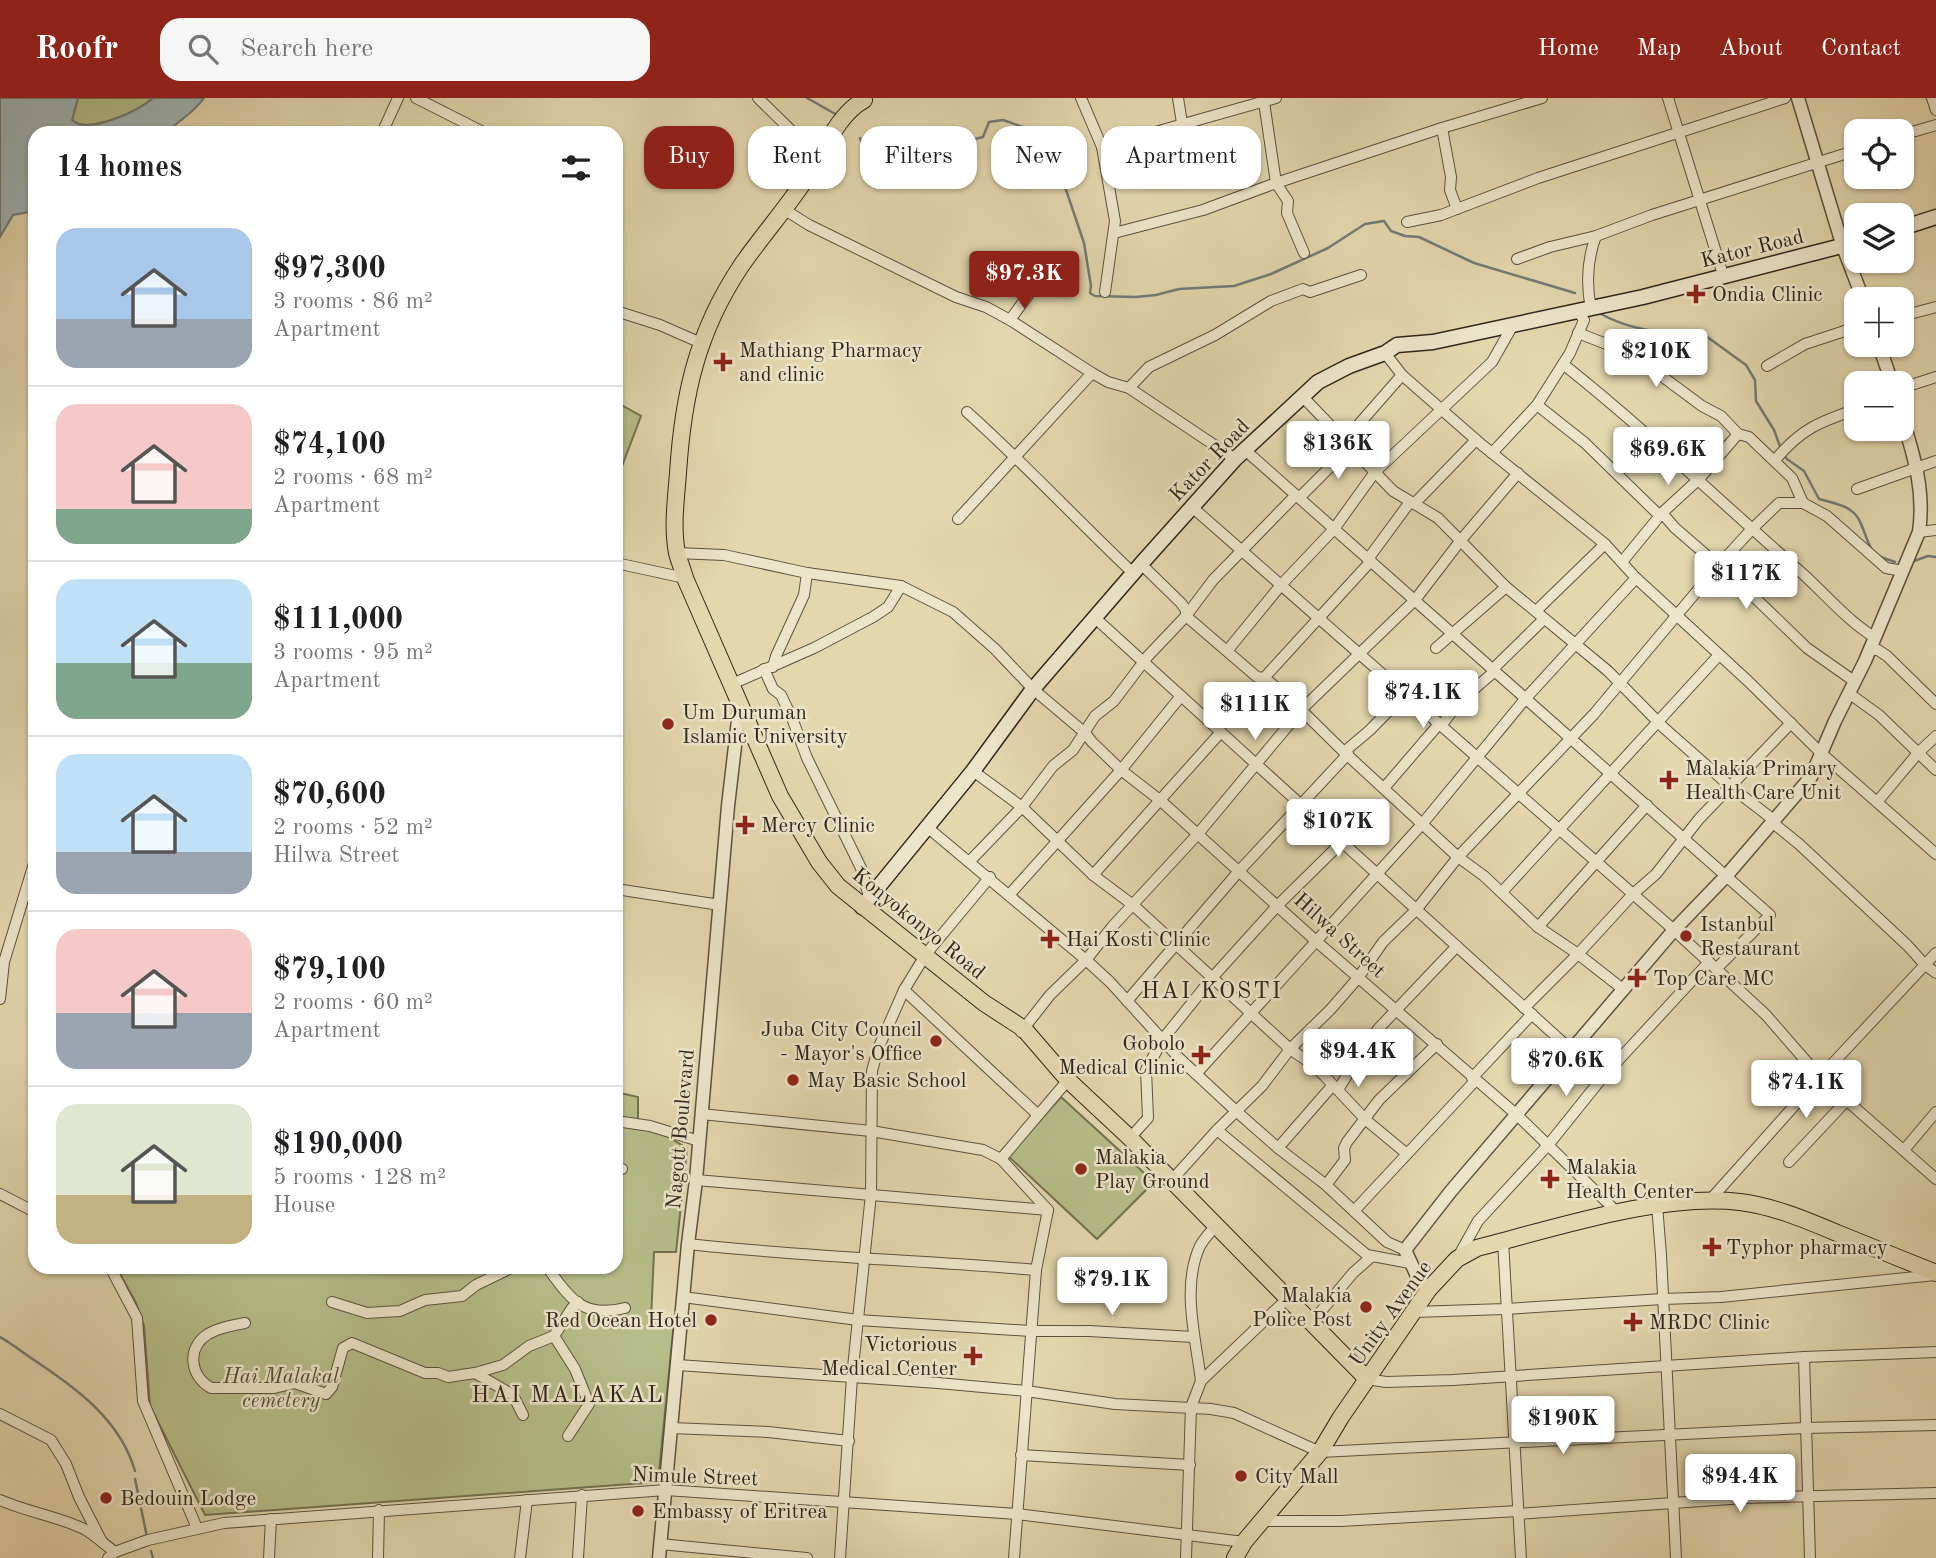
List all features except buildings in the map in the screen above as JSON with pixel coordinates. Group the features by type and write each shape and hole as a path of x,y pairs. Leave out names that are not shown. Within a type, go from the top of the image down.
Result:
{"main road":[{"name":"Konyokonyo Road","path":"844,126 864,99"},
{"name":"Konyokonyo Road","path":"799,189 741,268 701,343 684,406 676,502 677,553 685,578 794,822 838,886 866,902 984,1003 1022,1031 1367,1379"},
{"path":"1914,224 1936,217"},
{"name":"Kator Road","path":"866,902 973,771 1033,689 1094,617 1240,455 1318,382 1385,353 1397,345 1433,342 1513,325 1724,278 1844,247"},
{"name":"Unity Avenue","path":"1235,1558 1244,1542 1320,1452 1429,1289 1457,1259 1477,1248 1657,1205 1740,1202 1782,1213 1936,1274"}],"street":[{"path":"385,126 398,98"},
{"path":"416,98 471,126"},
{"path":"758,98 787,126"},
{"path":"1081,98 1101,145"},
{"path":"1178,98 1182,123"},
{"path":"1172,126 1276,98"},
{"path":"1114,233 1203,210 1442,128 1542,98"},
{"path":"1668,98 1724,278"},
{"path":"1406,222 1457,209 1538,178 1786,98"},
{"path":"1798,98 1817,163 1844,230"},
{"path":"1932,98 1936,110"},
{"path":"1264,102 1276,183 1288,201 1287,213 1304,253"},
{"path":"1914,131 1936,125"},
{"path":"1442,128 1451,177 1450,190 1457,209"},
{"path":"1517,259 1596,236 1652,215 1844,154"},
{"path":"1105,292 1115,221 1109,189"},
{"path":"785,210 809,225 956,297 986,307 1092,373 1108,382 1129,388 1240,455 1297,496 1770,915 1712,966 1602,1078 1549,1144 1478,1221 1457,1259"},
{"path":"1492,453 1537,405 1570,353 1584,320 1589,259 1596,236"},
{"path":"1129,388 1149,367 1215,335 1271,301 1303,289 1310,292 1361,275"},
{"path":"1010,320 1039,280"},
{"path":"1914,313 1936,307"},
{"path":"623,314 660,325 701,343"},
{"path":"1227,651 1281,585 1334,529 1375,472 1492,362 1513,325"},
{"path":"1767,366 1805,344 1844,331"},
{"path":"1578,333 1632,354 1702,406 1721,416 1738,434 1749,437 1792,478 1803,503"},
{"path":"1385,353 1402,374 1476,440 1605,544 1636,578 1821,753 1936,854"},
{"path":"1563,364 1699,479 1751,530 1803,574 1854,625 1874,638"},
{"path":"958,519 1092,373"},
{"path":"968,862 1022,807 1053,766 1073,750 1095,716 1114,701 1213,580 1335,462 1345,440 1402,374"},
{"path":"1914,384 1936,377"},
{"path":"1303,396 1393,491 1438,517 1506,587 1619,682 1658,722 1774,822 1936,973"},
{"path":"1537,405 1585,443 1807,648 1854,681"},
{"path":"967,412 1016,456 1080,523 1181,603 1186,610 1186,616 1257,677 1264,678 1301,709 1458,858 1484,876 1538,928 1578,954 1624,990"},
{"path":"1774,460 1797,435 1820,422 1844,414"},
{"path":"1622,562 1661,514 1699,479 1738,434"},
{"path":"1264,678 1369,560 1412,503 1476,440"},
{"path":"1405,1250 1451,1191 1571,1049 1811,777 1870,650 1919,532 1922,512 1917,467 1909,441"},
{"path":"1857,489 1936,461"},
{"path":"1022,1031 1050,995 1086,960 1197,835 1301,709 1415,600 1518,473"},
{"path":"1171,1181 1262,1086 1290,1049 1358,978 1383,942 1416,909 1517,793 1594,714 1718,566 1779,503 1803,503 1827,516 1886,568 1903,571"},
{"path":"1192,507 1674,930 1766,1015 1820,1077 1936,1179"},
{"path":"1919,532 1936,530"},
{"path":"1536,611 1605,544"},
{"name":"Hilwa Street","path":"677,553 724,555 807,573 901,586 953,612 995,649 1033,689 1085,733 1121,770 1161,801 1316,941 1517,1115 1618,1213"},
{"path":"623,565 685,578"},
{"path":"807,573 804,595 768,668 773,690 781,695 807,758 861,869 866,902"},
{"path":"1196,1074 1423,823 1574,643 1636,578"},
{"path":"732,684 814,648 888,607 901,586"},
{"path":"1436,648 1506,587"},
{"path":"1094,617 1602,1078"},
{"path":"1384,788 1459,702 1545,619"},
{"path":"1870,650 1878,650 1887,656 1936,704"},
{"path":"1502,892 1719,655"},
{"path":"1127,1000 1346,753 1405,694"},
{"path":"1850,694 1879,715 1936,770"},
{"path":"1009,895 1121,770 1181,696"},
{"name":"Nagott Boulevard","path":"659,1558 696,1180 728,806 740,703"},
{"path":"1354,1211 1474,1079 1578,954 1633,894 1656,874 1684,837 1791,723"},
{"path":"1093,875 1221,732"},
{"path":"1877,802 1936,736"},
{"path":"973,771 1022,807 1093,875 1133,905 1290,1049 1315,1066 1366,1120 1408,1154"},
{"path":"1538,928 1647,805"},
{"path":"927,827 1086,960 1196,1074 1236,1111 1326,1185 1387,1242 1405,1250 1410,1263 1417,1270 1418,1278 1429,1289"},
{"path":"1130,1138 1148,1118 1146,1070 1163,1039 1212,978 1277,906 1342,842"},
{"path":"840,1558 852,1377 870,1194 872,1071 878,1049 904,990 926,954 990,877"},
{"path":"0,999 4,962 28,883"},
{"path":"623,890 720,905"},
{"path":"1278,1148 1335,1088 1363,1049 1457,946"},
{"path":"1710,1201 1820,1077 1936,953"},
{"path":"904,990 1037,1114"},
{"path":"1326,1185 1345,1160 1344,1148 1347,1142 1379,1100 1437,1044"},
{"path":"1001,1158 1068,1080"},
{"path":"1789,1162 1847,1100"},
{"path":"1904,1150 1936,1112"},
{"path":"701,1114 871,1131 983,1150 1001,1158 1048,1210"},
{"path":"623,1122 650,1126 699,1141"},
{"path":"1217,1130 1371,1257 1410,1263"},
{"path":"696,1180 1048,1210"},
{"path":"0,1194 28,1208"},
{"path":"1657,1205 1676,1558"},
{"path":"1014,1558 1030,1331 1036,1270 1048,1210"},
{"path":"1201,1381 1193,1337 1192,1281 1201,1245 1217,1225"},
{"path":"1503,1241 1521,1558"},
{"path":"688,1244 772,1254 953,1262 1036,1270"},
{"path":"1312,1322 1353,1273 1371,1257"},
{"path":"114,1274 137,1318 144,1401 197,1528"},
{"path":"332,1302 367,1313 400,1311 425,1300 461,1296 499,1274"},
{"path":"553,1274 578,1302 591,1311 607,1312 625,1308"},
{"path":"1414,1311 1505,1310 1721,1297 1936,1274"},
{"path":"683,1297 858,1320 1030,1331 1089,1331 1193,1337"},
{"path":"1186,1558 1191,1407 1201,1381 1288,1298"},
{"path":"245,1323 211,1332 197,1346 193,1365 203,1383 211,1388 266,1389 295,1383 326,1394 332,1387 344,1348 352,1343 425,1373 438,1373 448,1377 475,1373 503,1365 529,1346 554,1336 578,1302"},
{"path":"554,1336 575,1369 589,1404 568,1436"},
{"path":"1367,1379 1386,1382 1511,1377 1550,1372 1804,1357 1936,1352"},
{"path":"1804,1357 1810,1558"},
{"path":"678,1365 1026,1391 1115,1404 1191,1407 1234,1413 1320,1452 1805,1428 1936,1425"},
{"path":"475,1373 513,1395 523,1415"},
{"path":"0,1414 51,1440 66,1464 102,1542 112,1555"},
{"path":"671,1428 768,1432 849,1441"},
{"path":"1021,1455 1190,1465"},
{"name":"Nimule Street","path":"112,1555 148,1541 197,1528 271,1519 666,1490 1017,1514 1244,1542"},
{"path":"1262,1521 1340,1521 1518,1513 1672,1502 1936,1493"},
{"path":"578,1558 582,1495"},
{"path":"0,1500 22,1510 86,1530 102,1542"},
{"path":"520,1558 527,1500"},
{"path":"378,1558 379,1510"},
{"path":"269,1558 271,1519"},
{"path":"660,1544 807,1558"}],"green space":[{"path":"78,98 153,98 125,115 89,125 72,120"},
{"path":"623,406 641,416 623,464"},
{"name":"Hai Malakal cemetery","path":"623,1094 638,1097 638,1120 687,1148 676,1252 654,1252 651,1320 674,1322 658,1482 205,1515 150,1406 144,1326 136,1303 120,1274 623,1274"},
{"name":"Malakia Play Ground","path":"1061,1097 1154,1182 1097,1239 1008,1156"}],"water":[{"path":"0,98 78,98 72,120 89,125 126,115 153,98 204,98 174,126 28,126 28,212 13,215 0,237"}],"waterway":[{"path":"807,98 837,115"},
{"path":"977,138 983,137 989,122 1003,120 1023,127 1063,181 1084,243 1090,293 1095,296 1136,297 1179,289 1234,286 1271,274 1328,248 1365,224 1384,221 1391,231 1419,237 1474,263 1575,293"},
{"path":"1599,313 1623,324 1648,330 1699,331 1746,365 1755,380 1756,401 1774,430 1781,449"},
{"path":"1784,455 1804,471 1819,499 1841,505 1855,514 1872,550"},
{"path":"1878,556 1895,562"},
{"path":"1914,561 1928,556 1936,557"},
{"path":"0,1337 64,1381 94,1406 119,1435 135,1471"},
{"path":"135,1479 147,1537"},
{"path":"151,1551 153,1558"}],"place":[{"name":"Ondia Clinic","path":"1696,294"},
{"name":"Mathiang Pharmacy and clinic","path":"723,362"},
{"name":"Um Duruman Islamic University","path":"668,724"},
{"name":"Malakia Primary Health Care Unit","path":"1669,780"},
{"name":"Mercy Clinic","path":"745,825"},
{"name":"Istanbul Restaurant","path":"1686,936"},
{"name":"Hai Kosti Clinic","path":"1050,939"},
{"name":"Top Care MC","path":"1637,978"},
{"name":"Juba City Council - Mayor's Office","path":"936,1041"},
{"name":"Gobolo Medical Clinic","path":"1201,1055"},
{"name":"May Basic School","path":"793,1080"},
{"name":"Malakia Play Ground","path":"1081,1169"},
{"name":"Malakia Health Center","path":"1550,1179"},
{"name":"Typhor pharmacy","path":"1712,1247"},
{"name":"Malakia Police Post","path":"1366,1307"},
{"name":"Red Ocean Hotel","path":"711,1320"},
{"name":"MRDC Clinic","path":"1633,1322"},
{"name":"Victorious Medical Center","path":"973,1356"},
{"name":"City Mall","path":"1241,1476"},
{"name":"Bedouin Lodge","path":"106,1498"},
{"name":"Embassy of Eritrea","path":"638,1511"}],"district":[{"name":"HAI KOSTI","path":"1212,990"},
{"name":"HAI MALAKAL","path":"568,1394"}]}
